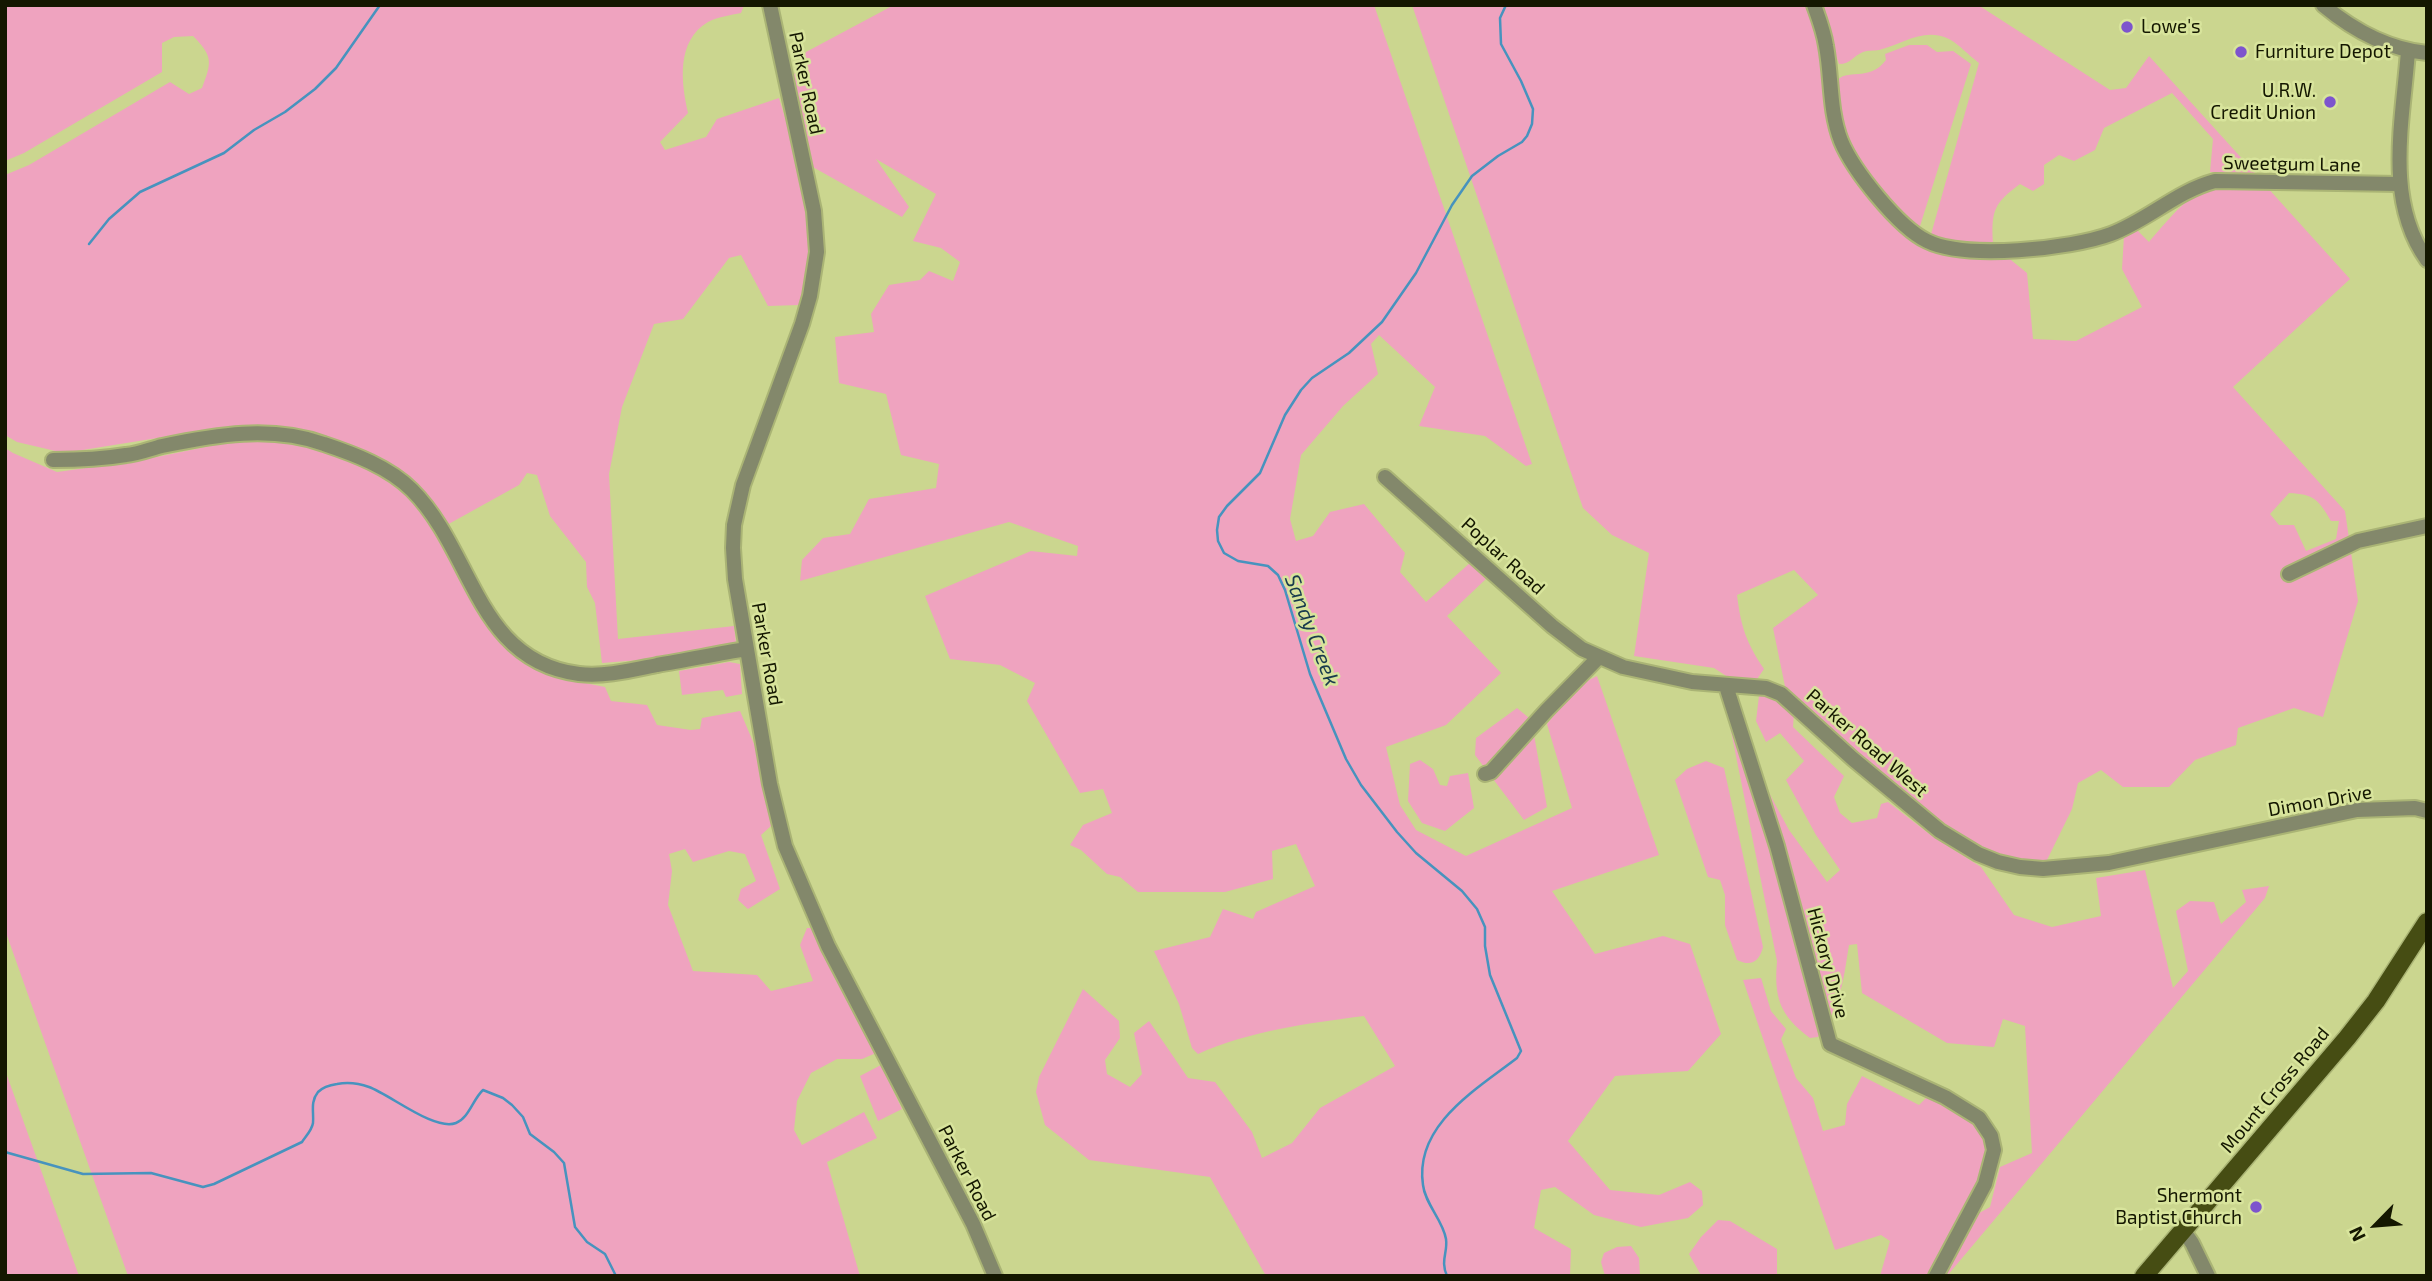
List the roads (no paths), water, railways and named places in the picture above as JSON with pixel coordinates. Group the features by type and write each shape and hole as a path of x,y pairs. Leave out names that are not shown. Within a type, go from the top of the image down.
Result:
{"main road":[{"name":"Mount Cross Road","path":"2144,1276 2347,1038 2376,1001 2427,922"}],"street":[{"name":"Parker Road","path":"770,5 814,211 817,252 810,296 802,324 751,459 737,507 733,548 746,649 775,811 792,866 828,946 973,1224 995,1276"},
{"name":"Sweetgum Lane","path":"1814,5 1825,41 1833,115 1842,142 1859,172 1891,210 1916,235 1939,246 1993,250 2089,240 2125,228 2200,185 2215,181 2231,179 2399,184"},
{"path":"2323,5 2342,22 2363,34 2408,51 2427,53"},
{"path":"2408,51 2399,184 2408,226 2427,260"},
{"path":"53,460 125,456 212,436 247,433 321,442 374,464 410,488 438,521 486,613 516,649 534,659 556,669 595,675 746,649"},
{"name":"Poplar Road","path":"1385,477 1552,626 1598,658"},
{"path":"2288,574 2358,541 2427,526"},
{"path":"1485,774 1491,772 1598,658"},
{"name":"Parker Road West","path":"1598,658 1623,667 1681,680 1766,688 1781,694 1853,760 1940,831 1978,854 1998,862 2043,869 2109,863 2262,831"},
{"name":"Hickory Drive","path":"1726,686 1777,846 1830,1044 1945,1097 1979,1118 1991,1136 1994,1150 1984,1184 1936,1276"},
{"name":"Dimon Drive","path":"2262,831 2357,810 2415,808 2427,811"},
{"path":"2183,1230 2208,1276"}],"waterway":[{"path":"89,244 109,219 140,192 224,153 315,89 336,68 380,5"},
{"name":"Sandy Creek","path":"1447,1276 1444,1265 1446,1239 1424,1192 1423,1164 1428,1144 1452,1111 1467,1096 1517,1058 1521,1051 1490,975 1485,927 1477,909 1462,891 1416,853 1361,785 1346,759 1310,674 1278,575 1268,566 1238,561 1224,553 1218,541 1217,530 1219,517 1227,506 1260,473 1285,415 1301,390 1312,378 1349,353 1382,322 1416,273 1452,205 1472,176 1527,136 1532,124 1533,109 1501,44 1500,18 1506,5"},
{"name":"Sandy Creek","path":"5,1152 83,1174 151,1173 203,1187 302,1142 312,1126 316,1096 327,1086 345,1083 365,1086 425,1117 447,1124 460,1121 483,1090 512,1105 523,1117 530,1134 564,1163 575,1227 587,1242 605,1254 616,1276"}],"place":[{"name":"Lowe's","path":"2127,27"},
{"name":"Furniture Depot","path":"2241,52"},
{"name":"U.R.W. Credit Union","path":"2330,102"},
{"name":"Shermont Baptist Church","path":"2256,1207"}]}
